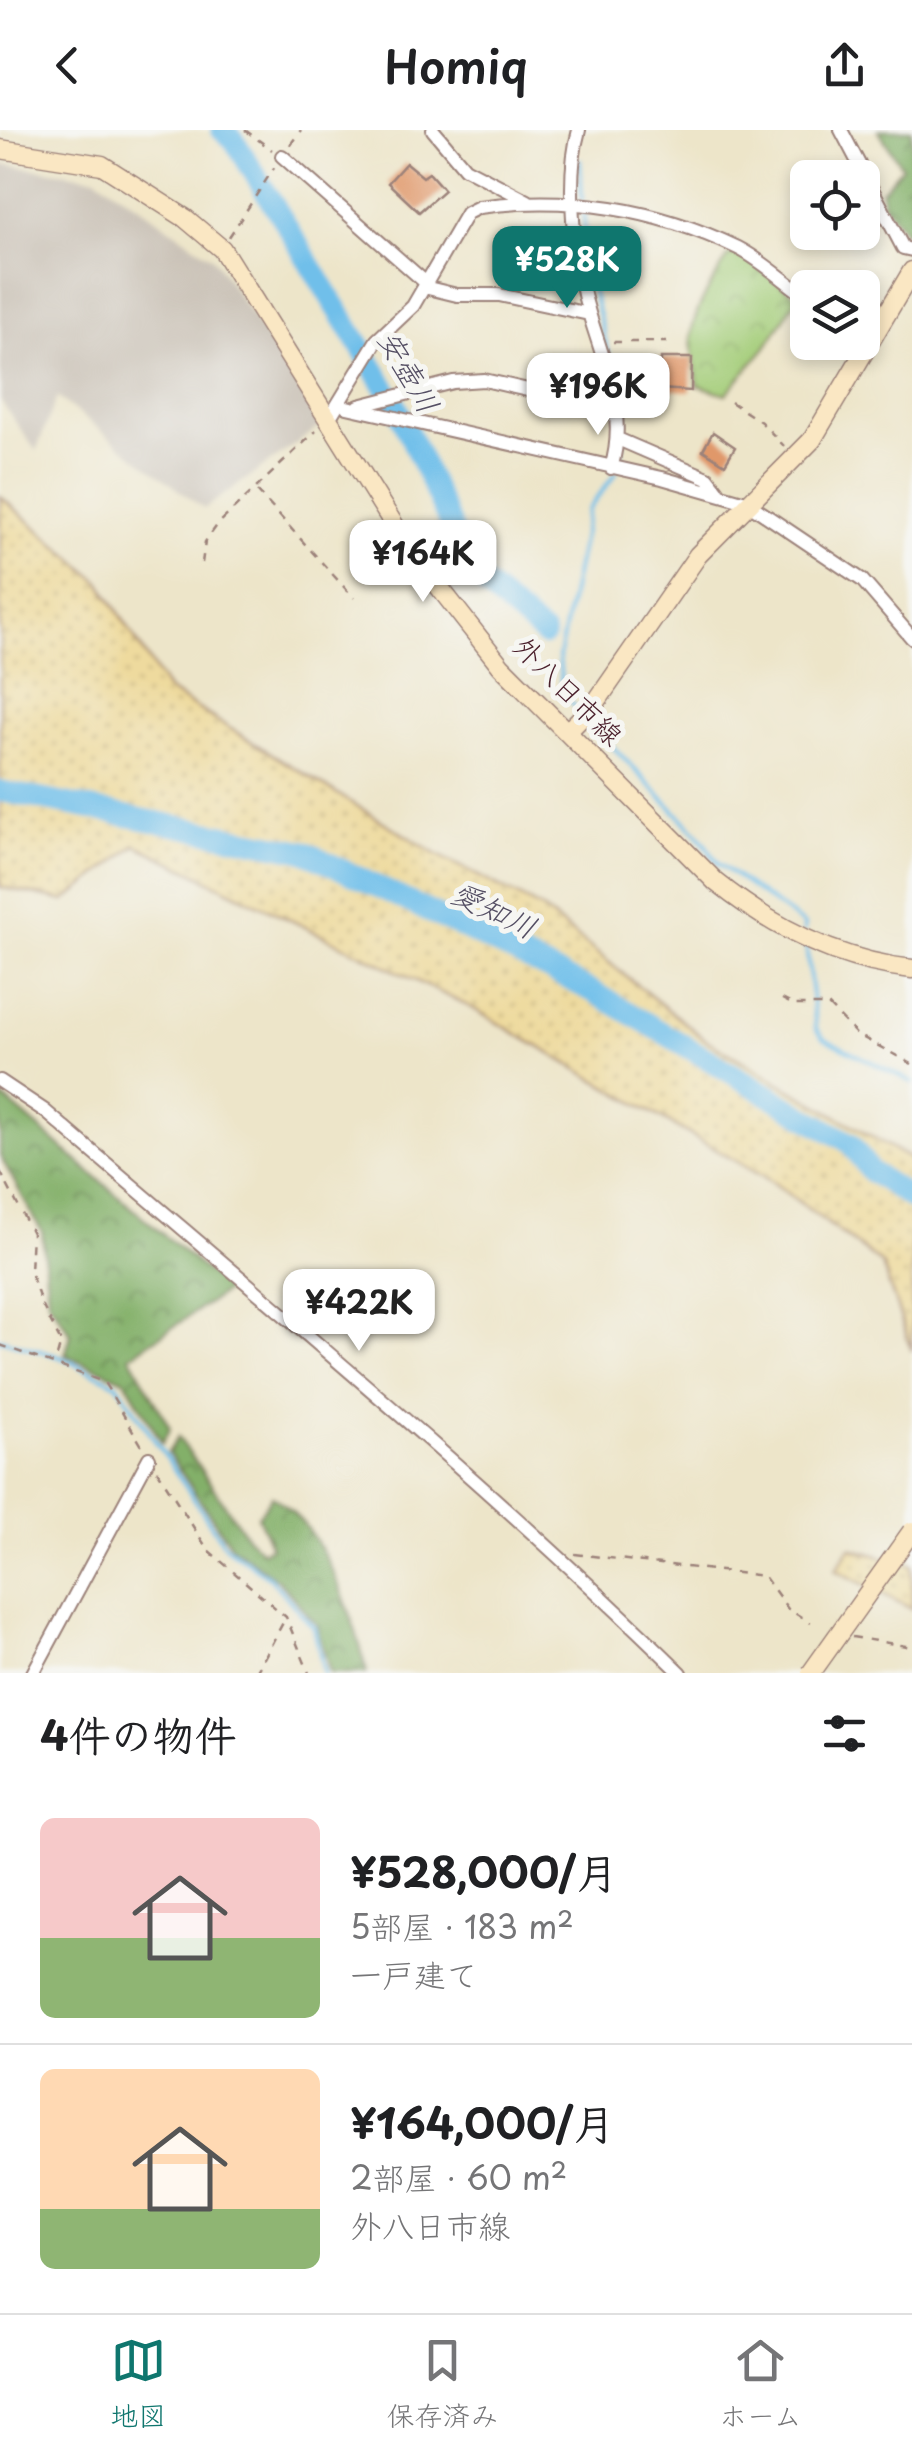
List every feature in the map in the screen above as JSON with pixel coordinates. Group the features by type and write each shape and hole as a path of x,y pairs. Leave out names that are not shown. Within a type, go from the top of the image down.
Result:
{"main road":[{"name":"外八日市線","path":"0,149 102,165 185,218 222,248 403,540 501,666 574,725 704,870 746,906 826,949 912,969"},
{"path":"880,317 912,271"},
{"path":"574,725 594,706 698,555 746,502 812,440 854,360"},
{"path":"811,1673 912,1531"}],"street":[{"path":"433,130 465,168 534,204"},
{"path":"579,130 572,154 589,314 602,343 620,440 610,468"},
{"path":"841,130 893,232 903,248 912,250"},
{"path":"282,156 425,285 457,295 499,295 589,314"},
{"path":"330,417 376,340 413,306 467,213 490,206 575,203 635,210 741,249 790,285"},
{"path":"330,417 347,407 381,403 454,382 484,380 615,410"},
{"path":"347,407 746,502 862,580 912,638"},
{"path":"620,440 708,478 720,493"},
{"path":"0,1081 58,1122 553,1552 680,1673"},
{"path":"33,1673 149,1458"}],"path":[{"path":"244,130 282,156"},
{"path":"222,248 301,130"},
{"path":"610,342 667,342"},
{"path":"730,402 760,422 796,458"},
{"path":"202,563 205,542 212,533 330,417"},
{"path":"256,490 354,598"},
{"path":"782,999 794,1005 828,1005 856,1034 912,1064"},
{"path":"0,1171 32,1233 30,1271 40,1304 61,1342 55,1361"},
{"path":"0,1345 55,1361 104,1382 208,1550 286,1617 309,1673"},
{"path":"553,1552 764,1576 788,1609 812,1623"},
{"path":"256,1673 286,1617"},
{"path":"846,1636 912,1648"}],"shaded area":[{"path":"0,164 96,177 213,258 324,424 204,509 57,397 36,451 0,400"}],"green space":[{"path":"878,130 912,130 912,234 906,234 883,204 881,191 902,167"},
{"path":"739,253 790,291 790,310 766,347 726,394 697,385 691,337 696,315 729,255"},
{"path":"0,1095 228,1290 130,1356 170,1428 162,1443 125,1380 65,1355 71,1334 48,1300 42,1232 0,1156"},
{"path":"178,1437 248,1538 262,1551 271,1547 258,1516 272,1496 307,1528 345,1600 367,1673 330,1673 316,1624 279,1581 231,1546 168,1453"}],"sand":[{"path":"0,496 100,582 167,690 436,854 542,909 706,1040 912,1160 912,1351 882,1264 775,1184 472,1008 136,845 65,901 0,887"},
{"path":"850,1548 912,1565 912,1609 836,1570"}],"building":[{"path":"406,163 423,177 429,173 444,190 419,212 388,183"},
{"path":"661,358 692,358 691,391 660,389 655,366 661,366"},
{"path":"713,432 735,447 725,464 703,450"}],"waterway":[{"name":"安壺川","path":"222,130 234,140 395,403 473,575 544,635"},
{"path":"580,160 582,200"},
{"path":"583,210 590,281 612,367"},
{"path":"617,386 625,414 620,464"},
{"path":"581,713 562,693 559,656 588,510 616,473"},
{"path":"587,720 699,836 719,864 804,925 804,931"},
{"name":"愛知川","path":"0,791 304,851 594,992 850,1143 870,1171 912,1199"},
{"path":"806,945 816,1029 823,1038 912,1082"},
{"path":"0,1339 60,1357 117,1384 226,1547 270,1578 314,1628 324,1673"}]}
